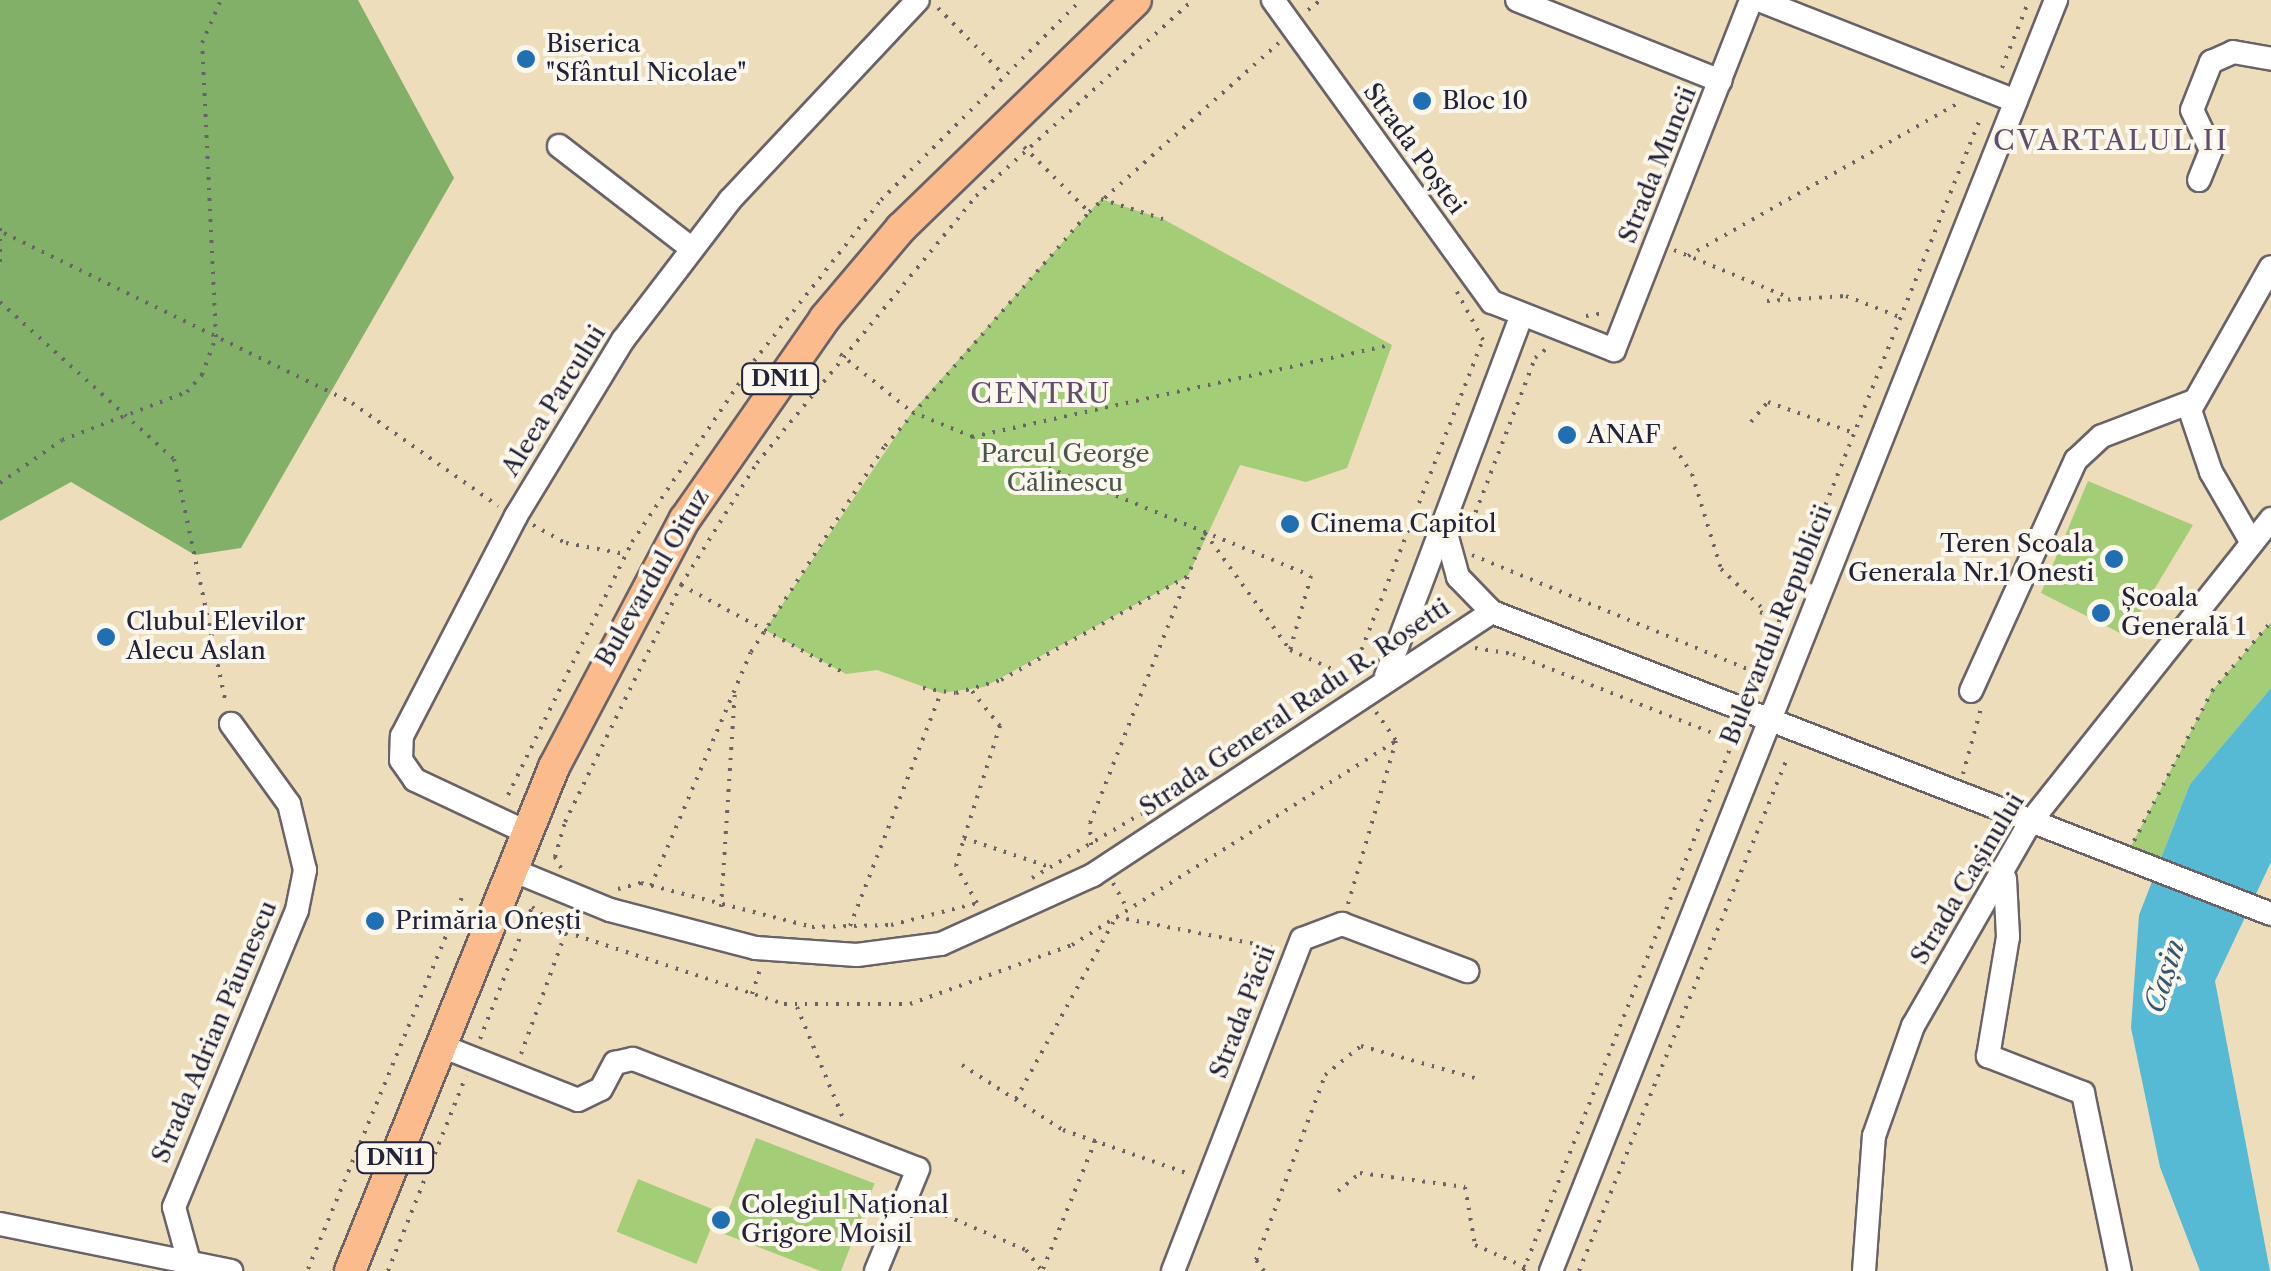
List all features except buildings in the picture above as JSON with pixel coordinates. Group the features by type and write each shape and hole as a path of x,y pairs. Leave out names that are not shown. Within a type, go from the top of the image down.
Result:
{"main road":[{"name":"Bulevardul Oituz","path":"350,1271 526,832 644,586 788,369 958,165 1136,0"}],"street":[{"name":"Aleea Parcului","path":"526,832 415,780 399,750 516,516 690,248 918,0"},
{"name":"Strada Poștei","path":"1273,0 1492,302 1520,319 1614,350"},
{"path":"1517,0 1721,81"},
{"path":"1755,0 2016,101"},
{"name":"Strada Muncii","path":"1614,350 1755,0"},
{"name":"Bulevardul Republicii","path":"1551,1271 2056,0"},
{"path":"2199,180 2211,150 2192,110 2211,62 2233,52 2271,59"},
{"path":"560,146 690,248"},
{"path":"1972,691 2076,460 2102,436 2190,402 2271,267"},
{"path":"1385,678 1520,319"},
{"path":"2190,402 2211,472 2252,543"},
{"name":"Strada Cașinului","path":"1864,1271 1868,1168 1892,1075 2005,879 2030,821 2271,519"},
{"path":"1444,526 1464,587 1492,612"},
{"name":"Strada General Radu R. Rosetti","path":"510,870 610,910 734,943 869,954 990,928 1094,875 1385,678 1492,612 2271,914"},
{"name":"Strada Adrian Păunescu","path":"188,1258 174,1207 297,910 305,870 289,804 230,724"},
{"path":"2005,879 2008,937 1988,1056 2083,1093 2120,1271"},
{"path":"1342,924 1466,971"},
{"name":"Strada Păcii","path":"1173,1271 1295,952 1312,930 1342,924"},
{"path":"439,1045 586,1100 615,1063 633,1059 918,1169 876,1271"},
{"path":"0,1224 188,1258 231,1271"}],"path":[{"path":"0,483 50,446 186,392 216,338 202,43 222,0"},
{"path":"930,0 1001,72"},
{"path":"571,880 555,857 566,822 681,586 840,354 1024,147 1193,0"},
{"path":"1294,0 1316,30"},
{"path":"1304,14 1321,0"},
{"path":"2002,68 2029,0"},
{"path":"651,886 764,630 912,412 1089,212 1282,41"},
{"path":"1688,256 1822,188 1940,109 1976,106 1981,118 1763,662"},
{"path":"1024,147 1089,212"},
{"path":"1102,200 1163,219"},
{"path":"0,262 2,230 352,403 516,516 566,543 625,554"},
{"path":"1659,238 1688,256 1786,296"},
{"path":"1336,688 1352,678 1483,340 1459,295"},
{"path":"1767,301 1786,296 1860,298 1901,318"},
{"path":"0,302 119,418 174,459 230,724"},
{"path":"1574,313 1610,312"},
{"path":"972,437 1392,346"},
{"path":"1550,346 1535,358 1471,522 1472,556 1758,674"},
{"path":"840,354 912,412 1311,576 1290,650"},
{"path":"1751,422 1768,402 1854,433"},
{"path":"1674,447 1692,474 1721,570 1761,610 1780,620"},
{"path":"1205,533 1290,650 1352,678"},
{"path":"1091,846 1090,823 1205,533"},
{"path":"923,688 942,693 972,690 1188,576"},
{"path":"681,586 846,674"},
{"path":"2126,858 2212,691 2271,622"},
{"path":"1338,1191 1360,1172 1464,1187 1475,1245 1524,1269 1733,741 1513,654 1470,648"},
{"path":"721,907 736,688"},
{"path":"972,690 1000,726 956,866 976,904"},
{"path":"1956,792 1984,714 1972,691"},
{"path":"850,928 942,693"},
{"path":"1342,924 1396,741 1371,704"},
{"path":"1579,1271 1788,756"},
{"path":"1019,884 1091,846 1190,784"},
{"path":"964,838 1052,868"},
{"path":"1110,878 1128,910"},
{"path":"604,890 651,886 780,924 850,928 990,898"},
{"path":"308,1269 463,894"},
{"path":"388,1271 532,908 566,932 514,1074"},
{"path":"1016,1099 1116,917 1295,952"},
{"path":"752,994 763,962"},
{"path":"797,1006 855,1144"},
{"path":"1264,1271 1256,1260 1325,1075 1361,1046 1475,1078"},
{"path":"962,1066 1016,1099 1096,1139 1207,1181"},
{"path":"1042,1271 1096,1139"},
{"path":"906,1200 1026,1250 1042,1271"}],"green space":[{"path":"0,0 358,0 454,178 241,548 195,555 71,482 0,521"},
{"name":"Parcul George Călinescu","path":"1101,199 1163,219 1392,345 1347,468 1306,482 1240,465 1188,576 984,687 941,693 877,670 846,674 765,630 912,412"},
{"name":"Teren Scoala Generala Nr.1 Onesti","path":"2088,481 2193,525 2126,636 2041,593"},
{"path":"2271,622 2271,688 2190,784 2161,859 2130,848 2212,691"},
{"path":"756,1138 875,1184 841,1271 821,1271 720,1232"},
{"path":"638,1179 718,1211 696,1264 617,1232"}],"water":[{"name":"Cașin","path":"2271,688 2271,862 2215,981 2270,1271 2200,1271 2160,1167 2131,1028 2139,915 2190,784"}],"place":[{"name":"Biserica \"Sfântul Nicolae\"","path":"526,59"},
{"name":"Bloc 10","path":"1422,101"},
{"name":"ANAF","path":"1567,435"},
{"name":"Cinema Capitol","path":"1290,524"},
{"name":"Teren Scoala Generala Nr.1 Onesti","path":"2114,559"},
{"name":"Școala Generală 1","path":"2101,613"},
{"name":"Clubul Elevilor Alecu Aslan","path":"106,637"},
{"name":"Primăria Onești","path":"375,921"},
{"name":"Colegiul Național Grigore Moisil","path":"721,1220"}],"district":[{"name":"CVARTALUL II","path":"2111,140"},
{"name":"CENTRU","path":"1041,393"}]}
